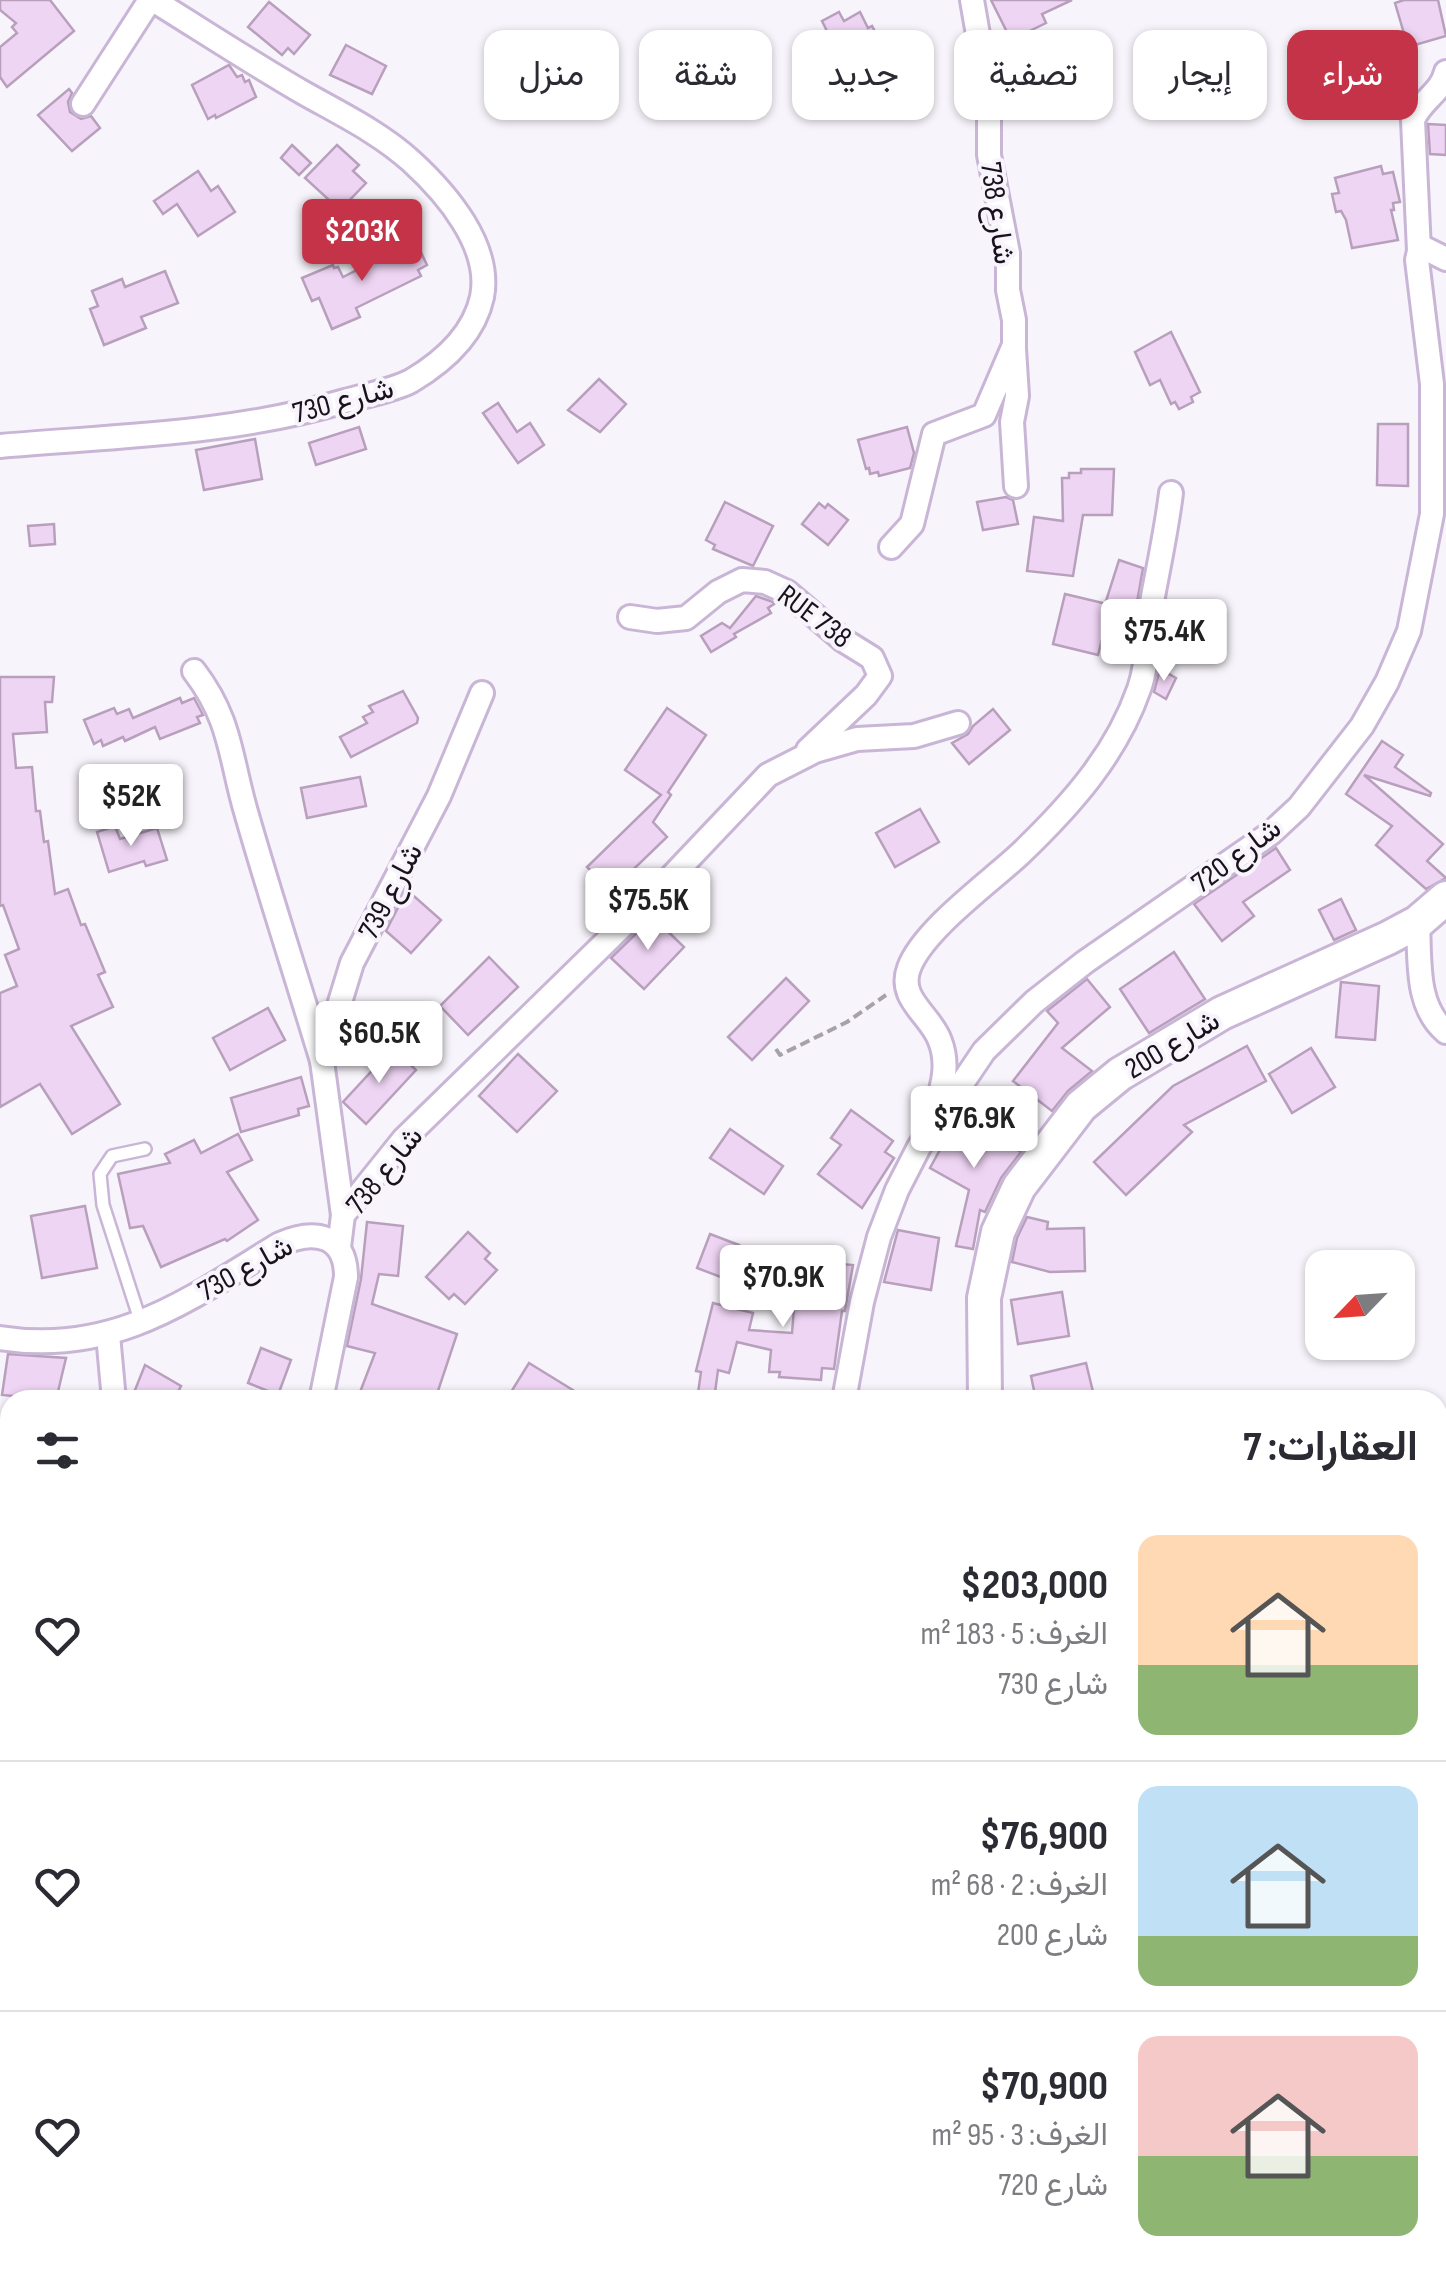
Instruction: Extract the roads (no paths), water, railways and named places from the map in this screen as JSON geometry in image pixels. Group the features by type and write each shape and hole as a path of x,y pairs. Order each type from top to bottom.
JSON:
{"main road":[{"name":"شارع 200","path":"985,1390 984,1298 998,1232 1019,1187 1081,1106 1120,1074 1222,1013 1344,960 1418,922 1446,898"}],"street":[{"path":"83,104 152,0"},
{"name":"شارع 730","path":"0,446 204,431 328,406 408,382 448,352 476,321 483,269 468,230 410,160 368,129 152,0"},
{"name":"شارع 738","path":"972,0 988,98 989,155 1008,253 1009,356 1017,396 1012,422 1016,486"},
{"name":"شارع 720","path":"846,1390 879,1237 918,1148 984,1051 1086,962 1270,833 1299,806 1362,726 1378,698 1408,631 1432,514 1432,384 1418,268 1413,120 1423,101 1444,84 1446,72"},
{"path":"1419,251 1435,250 1446,258"},
{"path":"891,546 912,524 934,434 984,415 1009,356"},
{"path":"918,1148 943,1086 945,1060 934,1028 912,1002 906,980 916,953 1080,793 1099,767 1132,707 1144,675 1148,622 1171,494"},
{"name":"RUE 738","path":"630,617 657,621 686,618 718,592 742,580 765,582 787,592 843,640 872,658 880,676 875,684 842,721 798,758"},
{"path":"194,671 215,698 322,1061"},
{"name":"شارع 739","path":"344,1215 322,1061 352,963 439,796 482,693"},
{"name":"شارع 738","path":"339,1248 344,1215 404,1139 657,892 759,783 798,758 866,736 883,740 914,736 958,723"},
{"path":"1418,922 1424,998 1434,1020 1446,1032"},
{"name":"شارع 730","path":"0,1338 70,1340 108,1335 180,1305 297,1237 327,1239 346,1260 346,1277 323,1390"},
{"path":"108,1335 113,1390"}],"lane":[{"path":"140,1323 103,1205 100,1174 112,1156 145,1149"}]}
